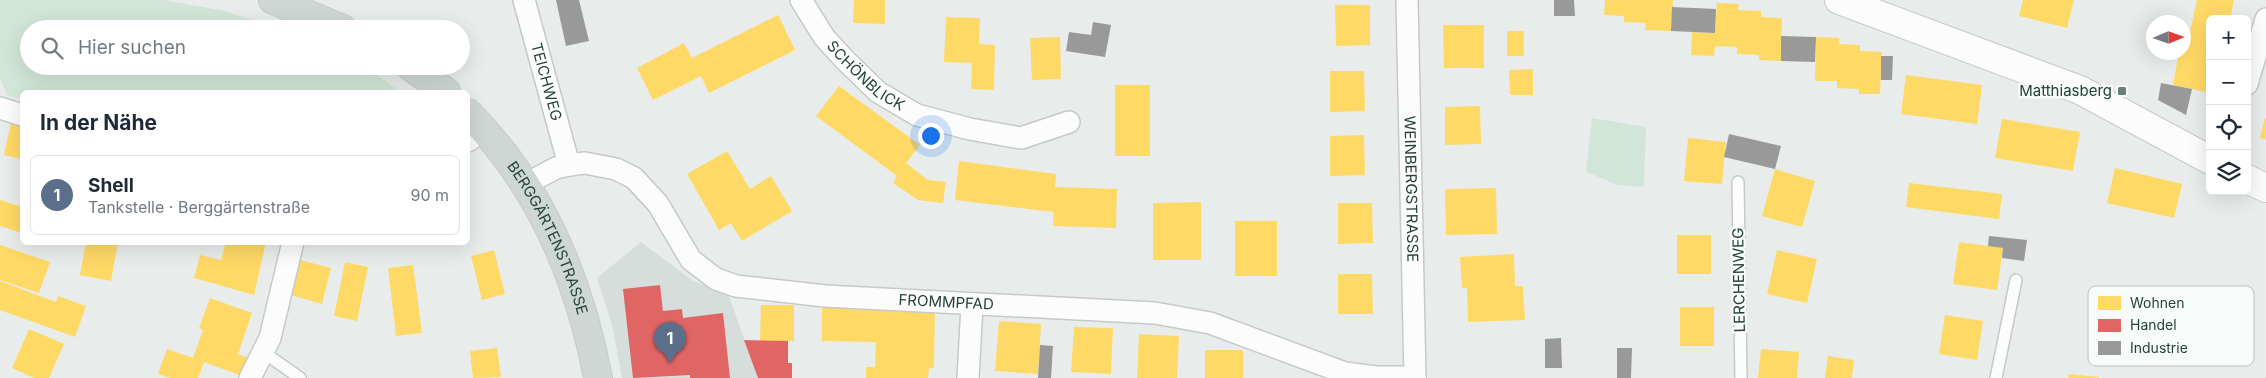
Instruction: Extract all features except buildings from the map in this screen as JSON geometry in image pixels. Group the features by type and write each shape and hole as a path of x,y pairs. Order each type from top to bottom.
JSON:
{"main road":[{"path":"273,0 321,20"},
{"path":"422,75 443,90"},
{"name":"BERGGÄRTENSTRASSE","path":"473,128 526,184 551,228 578,295 598,378"}],"street":[{"name":"TEICHWEG","path":"524,0 569,165"},
{"name":"SCHÖNBLICK","path":"801,0 824,37 845,60 878,92 917,115 970,129 1021,138 1069,122"},
{"name":"WEINBERGSTRASSE","path":"1407,0 1415,377"},
{"path":"1839,0 2080,90 2206,158"},
{"path":"2251,70 2266,19"},
{"path":"0,108 20,114"},
{"name":"FROMMPFAD","path":"526,184 556,168 569,165 585,163 616,169 634,178 658,204 691,260 716,279 736,286 972,305 1155,313 1181,316 1237,332 1345,373 1376,377 1415,377"},
{"path":"2251,181 2266,188"},
{"path":"250,378 270,338 292,245"},
{"path":"968,378 972,305"}],"lane":[{"name":"LERCHENWEG","path":"1738,182 1741,378"},
{"path":"1996,378 2016,280"},
{"path":"263,352 300,378"}],"shaded area":[{"path":"641,242 692,280 729,296 758,378 622,378 612,325 597,278"}],"green space":[{"path":"0,0 164,0 225,11 252,20 20,20 20,75 377,75 397,90 20,90 20,98 8,96 0,79"},
{"path":"1592,118 1646,127 1644,187 1618,185 1586,172"}],"place":[{"name":"Matthiasberg","path":"2122,91"},
{"name":"Shell","path":"670,363"}]}
